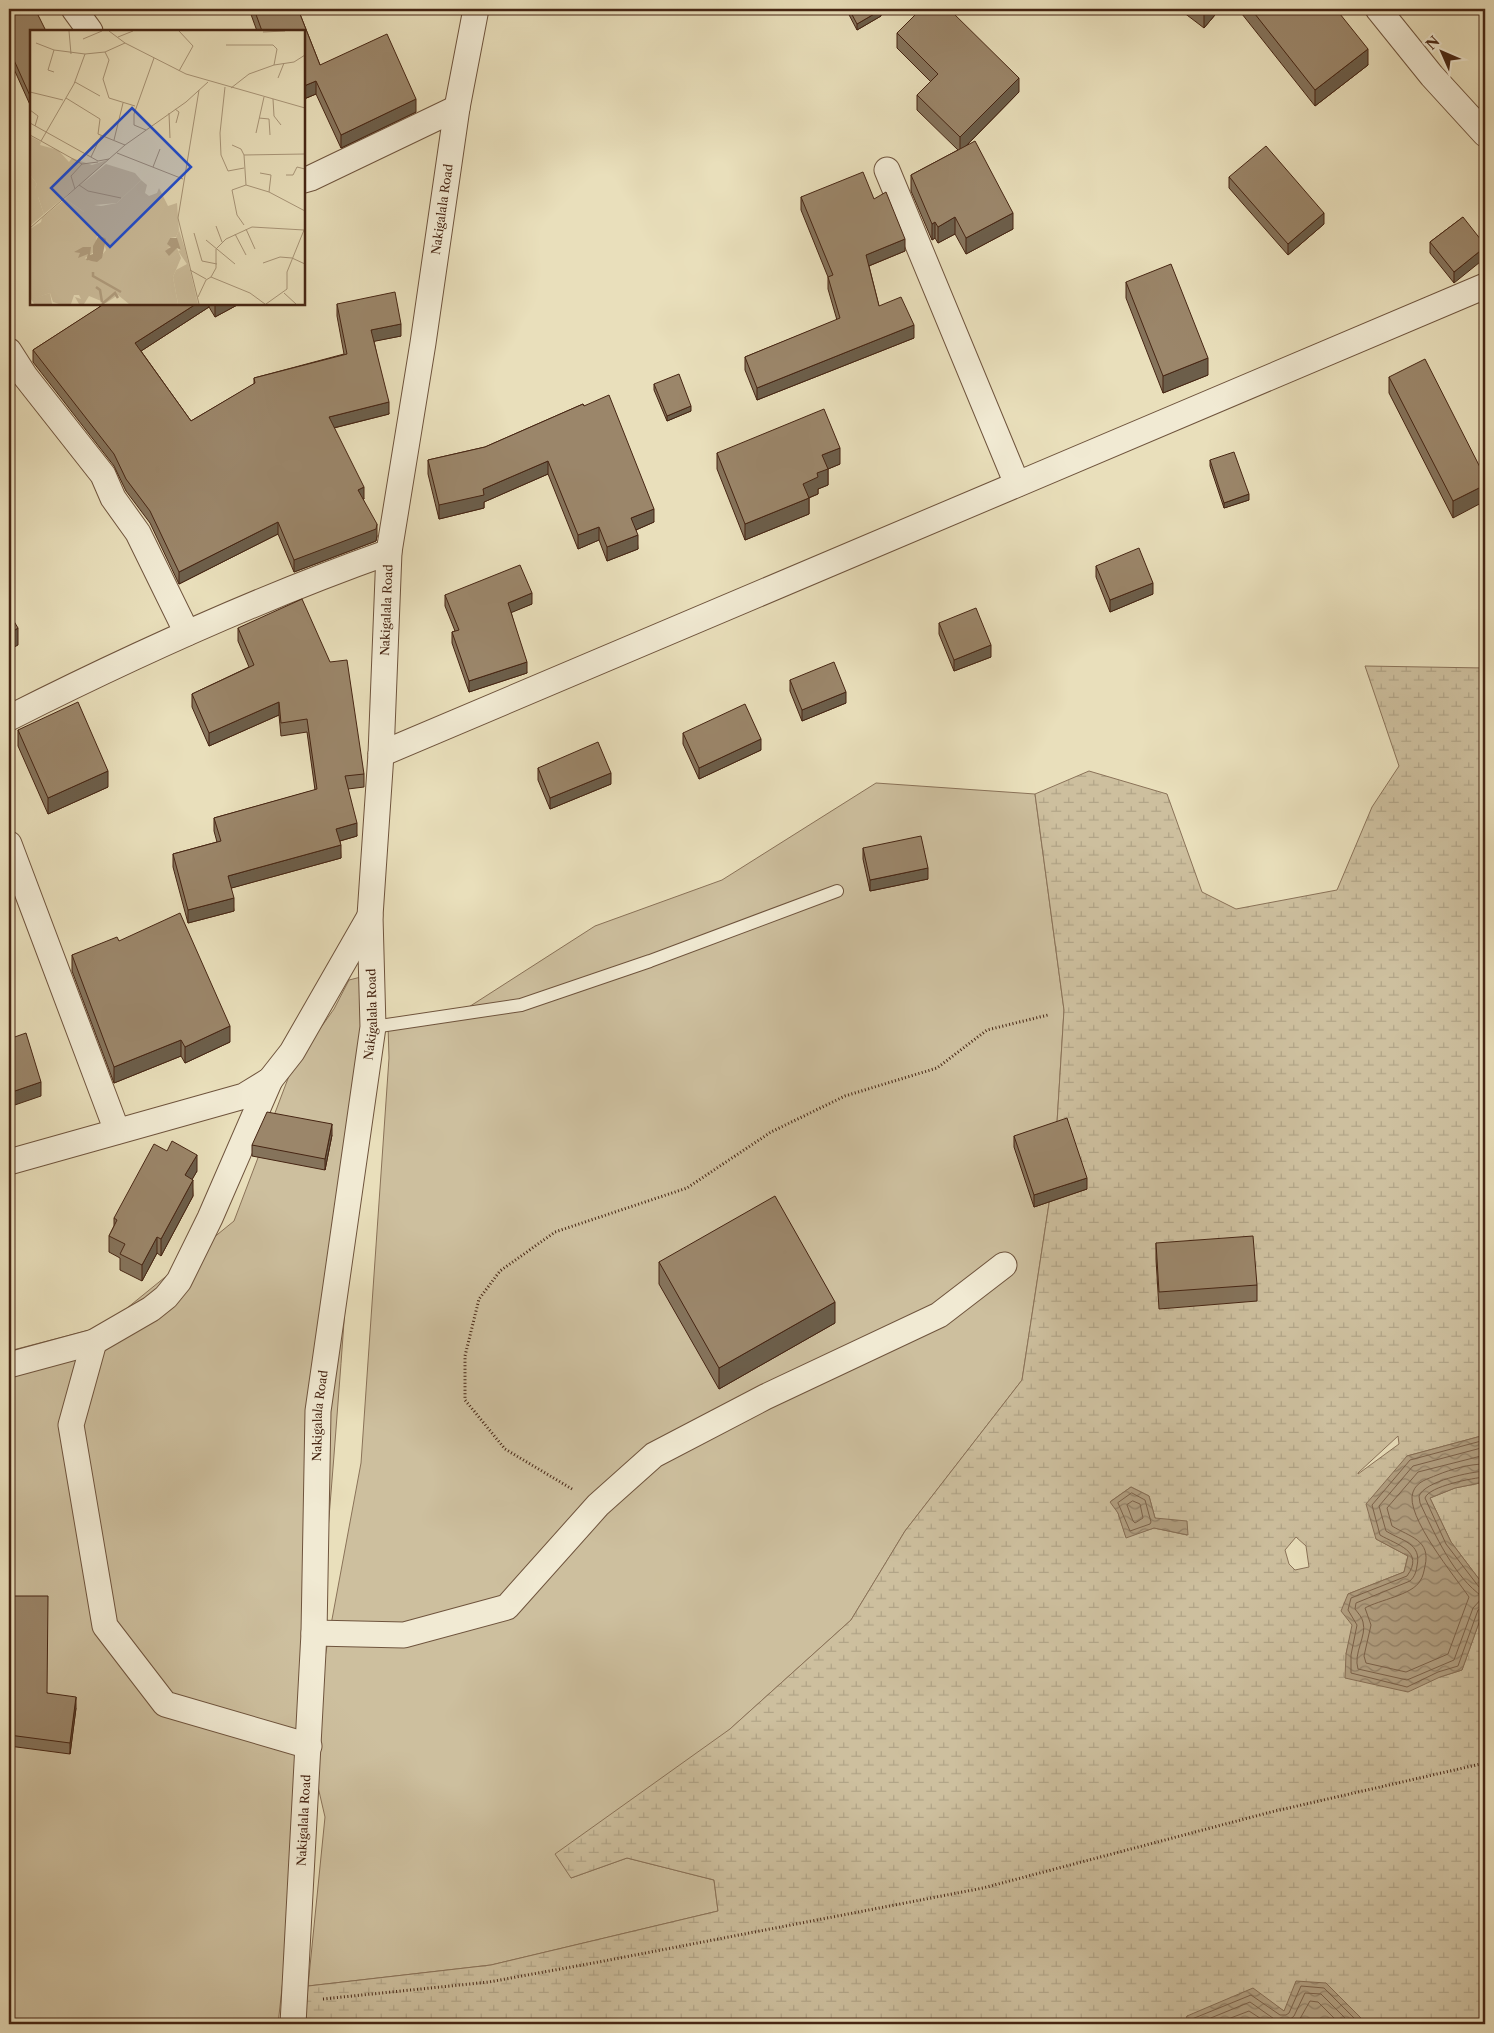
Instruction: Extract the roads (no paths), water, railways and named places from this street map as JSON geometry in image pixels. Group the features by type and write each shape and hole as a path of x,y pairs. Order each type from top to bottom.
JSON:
{"street":[{"path":"74,9 89,30"},
{"name":"Nakigalala Road","path":"294,2013 314,1633 318,1411 373,1027 370,916 381,754 389,552 423,343 457,108 476,9"},
{"path":"1378,9 1432,76 1485,134"},
{"path":"305,180 457,108"},
{"path":"887,170 1017,484"},
{"path":"381,754 1485,286"},
{"path":"9,351 25,376 103,475 113,498 138,533 187,633"},
{"path":"9,718 63,690 187,633 338,570 389,552"},
{"path":"9,844 117,1131"},
{"path":"9,1365 94,1342 152,1309 166,1298 179,1281 210,1218 270,1080 292,1052 370,916"},
{"path":"9,1162 244,1096 270,1080"},
{"path":"314,1633 404,1635 507,1607 598,1505 654,1455 773,1393 939,1315 1004,1265"},
{"path":"94,1342 72,1425 105,1626 165,1704 309,1746"}],"lane":[{"path":"373,1027 521,1005 650,961 837,891"}],"water":[{"path":"1485,1435 1485,1482 1455,1488 1430,1498 1451,1542 1485,1587 1485,1606 1462,1670 1440,1677 1408,1692 1345,1678 1346,1654 1352,1625 1341,1611 1348,1594 1404,1572 1408,1556 1376,1539 1366,1504 1407,1456"},
{"path":"1131,1487 1149,1496 1155,1518 1187,1521 1188,1535 1154,1528 1126,1538 1118,1513 1110,1502"},
{"path":"1296,1981 1326,1983 1367,2024 1184,2024 1187,2016 1253,1988 1284,2011"}]}
